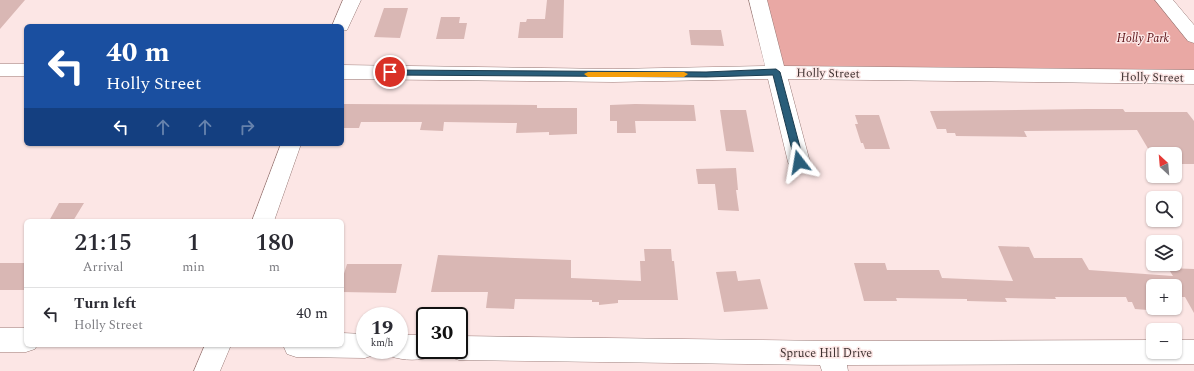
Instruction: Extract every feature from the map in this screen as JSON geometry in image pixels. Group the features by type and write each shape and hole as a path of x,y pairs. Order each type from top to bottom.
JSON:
{"street":[{"path":"342,24 352,0"},
{"path":"758,0 799,162"},
{"path":"1164,0 1194,37"},
{"path":"0,70 24,70"},
{"name":"Holly Street","path":"344,72 713,74 776,72 1194,77"},
{"path":"264,219 290,146"},
{"path":"0,340 24,340"},
{"path":"344,346 356,346"},
{"path":"208,371 217,347"},
{"name":"Spruce Hill Drive","path":"468,348 833,362 1194,352"}],"green space":[{"name":"Holly Park","path":"756,0 1164,0 1194,37 1194,77 776,72"}],"building":[{"path":"0,0 25,0 0,29"},
{"path":"547,0 564,0 563,38 518,38 520,22 526,22 527,19 545,19"},
{"path":"384,8 408,8 400,38 374,37"},
{"path":"441,17 460,17 459,23 467,23 464,39 436,39"},
{"path":"689,30 721,30 724,46 691,45"},
{"path":"344,104 537,105 537,108 577,108 577,134 549,135 549,132 516,133 517,123 444,122 443,131 420,130 422,122 361,122 359,128 344,128"},
{"path":"610,105 694,105 696,121 635,121 636,133 617,133 617,121 610,121"},
{"path":"1123,109 1125,112 1187,112 1194,121 1194,164 1182,164 1182,147 1147,147 1137,130 1024,131 1027,137 956,136 955,133 947,133 946,129 937,129 930,111"},
{"path":"720,110 746,110 754,152 726,151"},
{"path":"855,115 879,115 890,149 865,149 863,143 861,143 855,124 858,124"},
{"path":"736,168 738,190 736,190 739,211 718,210 715,184 698,184 696,169"},
{"path":"59,203 84,203 74,219 50,219"},
{"path":"998,246 1029,247 1034,258 1082,258 1089,270 1173,276 1170,271 1182,271 1182,269 1194,269 1194,313 1185,297 1182,297 1182,279 1146,279 1146,310 1135,309 1132,302 1128,302 1126,297 1055,297 1056,299 1005,298 1007,302 967,301 967,299 896,298 897,301 864,301 854,263 885,263 887,270 939,270 942,278 1013,281"},
{"path":"644,249 671,249 672,261 674,261 678,300 618,300 618,303 599,305 599,302 592,302 592,300 515,299 514,309 486,308 488,292 431,292 438,255 571,260 571,278 641,281 640,261 645,261"},
{"path":"0,263 24,263 24,290 0,290"},
{"path":"347,264 402,264 396,293 344,292 344,274"},
{"path":"736,271 738,281 760,279 768,309 724,312 716,272"}],"slow traffic":[{"path":"588,74 684,74"}],"route":[{"path":"390,72 706,74 776,72 799,162"}]}
